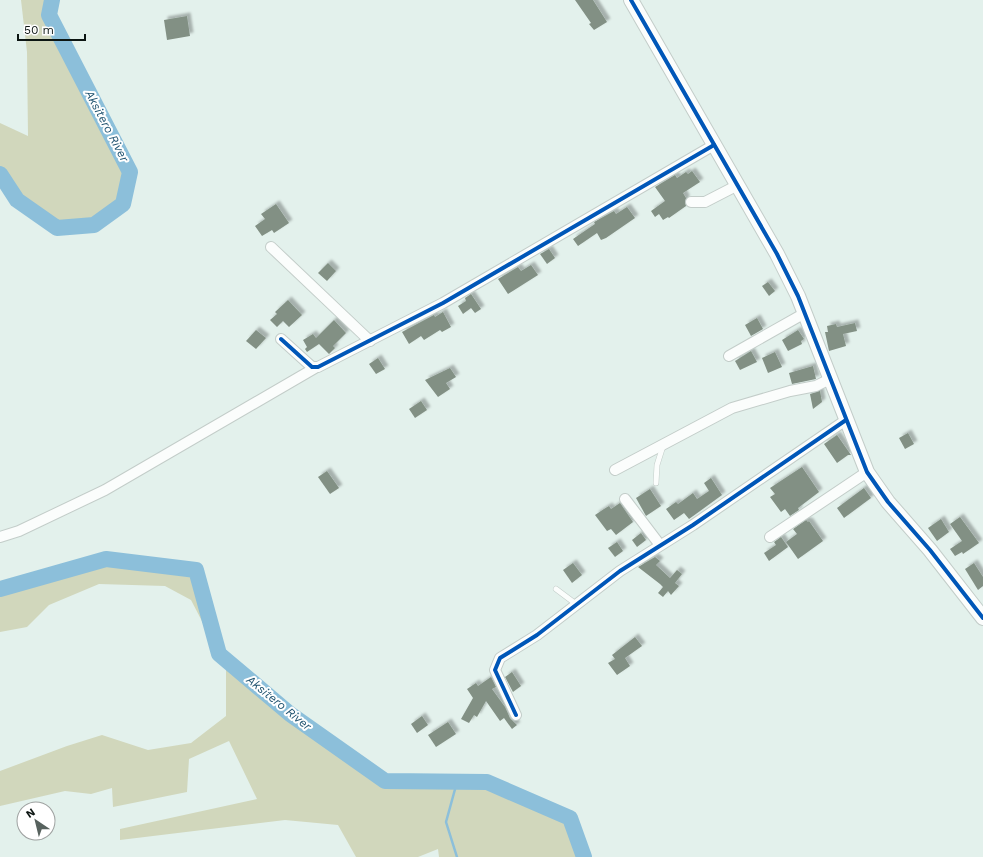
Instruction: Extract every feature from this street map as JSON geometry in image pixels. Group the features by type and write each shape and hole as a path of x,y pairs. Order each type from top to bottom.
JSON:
{"street":[{"path":"631,0 770,239 805,313 867,472 888,502 934,556 983,618"},
{"path":"0,537 19,532 105,490 314,368 332,361 449,300 714,145"},
{"path":"691,202 705,202 738,185"},
{"path":"271,247 370,341"},
{"path":"729,356 805,313"},
{"path":"281,339 314,368"},
{"path":"615,470 663,446 732,408 790,391 816,386 830,379"},
{"path":"516,715 496,676 496,664 500,658 537,635 620,571 693,525 846,420"},
{"path":"770,537 867,472"},
{"path":"625,499 660,545"}],"lane":[{"path":"656,483 657,465 663,446"},
{"path":"556,589 576,604"}],"green space":[{"path":"21,0 52,0 49,15 130,172 123,204 94,225 57,228 17,200 0,174 0,123 28,136 27,52"},
{"path":"106,559 196,570 219,654 191,600 165,586 99,584 49,605 27,627 0,632 0,589"},
{"path":"226,660 385,781 487,782 570,818 584,857 439,857 438,849 418,857 356,857 338,825 285,820 120,840 120,829 257,799 229,741 189,759 187,792 113,807 112,788 91,794 65,791 16,801 16,802 0,806 0,771 67,746 102,735 148,750 191,743 226,716"}],"building":[{"path":"575,0 593,0 607,22 594,30 589,24 591,23"},
{"path":"187,16 190,36 167,40 164,20"},
{"path":"692,171 700,182 683,193 686,198 686,206 669,218 668,217 663,220 659,214 655,217 651,211 665,201 655,187 675,175 677,178 686,172 688,174"},
{"path":"276,204 289,223 274,233 272,230 262,236 255,226 265,219 261,214"},
{"path":"627,207 635,218 606,238 601,240 597,233 578,246 573,239 595,224 594,222 614,211 616,214"},
{"path":"549,249 555,258 547,264 540,254"},
{"path":"328,263 336,271 327,281 318,273"},
{"path":"531,265 538,275 508,294 498,279 518,267 521,271"},
{"path":"768,282 775,291 769,296 762,286"},
{"path":"471,294 481,309 475,313 471,308 463,314 458,306 466,301 465,298"},
{"path":"288,300 302,315 289,327 283,321 277,327 270,320 277,314 275,312"},
{"path":"443,312 451,327 442,332 440,330 424,340 421,336 409,344 402,332 434,315 435,317"},
{"path":"757,318 763,329 751,336 745,325"},
{"path":"334,320 346,333 333,346 335,348 329,354 319,344 307,352 305,349 307,347 303,340 313,334 316,338"},
{"path":"855,323 857,331 843,334 846,346 829,351 825,332 828,332 827,326 836,324 837,327"},
{"path":"256,330 266,338 256,349 246,341"},
{"path":"798,330 804,339 801,341 802,344 788,351 782,340"},
{"path":"751,351 757,362 740,370 735,361"},
{"path":"775,352 782,367 768,373 762,358"},
{"path":"378,358 385,369 376,374 369,364"},
{"path":"813,366 816,379 792,384 789,373"},
{"path":"450,368 456,377 446,383 450,389 438,397 425,380"},
{"path":"820,391 822,402 813,409 810,394"},
{"path":"421,401 427,410 415,418 409,409"},
{"path":"908,433 914,444 905,449 899,438"},
{"path":"837,435 851,455 848,455 837,463 824,444"},
{"path":"802,467 819,492 790,516 785,509 781,512 770,497 775,494 770,488"},
{"path":"327,471 339,488 330,494 318,477"},
{"path":"711,478 722,495 689,519 684,513 674,520 666,509 676,502 678,504 693,493 697,499 709,491 704,483"},
{"path":"864,488 871,498 844,518 837,508"},
{"path":"650,489 661,506 646,516 636,498"},
{"path":"620,503 633,522 616,535 611,529 607,531 595,515 609,506 611,509"},
{"path":"960,517 979,543 963,554 962,552 955,556 950,549 962,541 950,524"},
{"path":"941,519 949,532 937,541 928,528"},
{"path":"806,520 808,522 809,521 823,541 798,559 786,542 797,534 793,529"},
{"path":"641,533 646,540 637,547 632,540"},
{"path":"781,537 788,547 769,561 764,553 776,545 774,542"},
{"path":"617,542 623,551 615,557 608,548"},
{"path":"655,557 660,561 656,565 670,578 677,570 682,574 675,583 679,586 671,595 668,591 663,597 658,593 663,587 638,567"},
{"path":"573,563 582,575 572,583 563,570"},
{"path":"974,563 983,577 983,586 978,590 965,569"},
{"path":"635,637 642,646 625,658 630,666 617,675 608,663 615,659 612,655"},
{"path":"512,672 521,686 513,692 505,677"},
{"path":"491,677 496,687 492,689 505,707 510,718 517,725 512,729 504,718 500,721 486,701 477,717 474,715 469,723 461,719 473,698 467,689 476,683 478,686"},
{"path":"422,716 428,725 417,733 411,724"},
{"path":"448,722 456,734 436,747 428,735"}],"waterway":[{"name":"Aksitero River","path":"0,174 17,200 57,228 94,225 123,204 130,172 49,15 52,0"},
{"name":"Aksitero River","path":"0,589 106,559 196,570 219,654 290,714 385,781 487,782 570,818 584,857"},
{"path":"457,782 446,822 457,857"}],"cycle path":[{"path":"631,0 777,254 798,296 867,472 888,502 930,550 983,618"},
{"path":"281,339 312,367 318,367 443,303 714,145"},
{"path":"516,715 495,670 500,658 537,635 620,571 693,525 846,420"}]}
